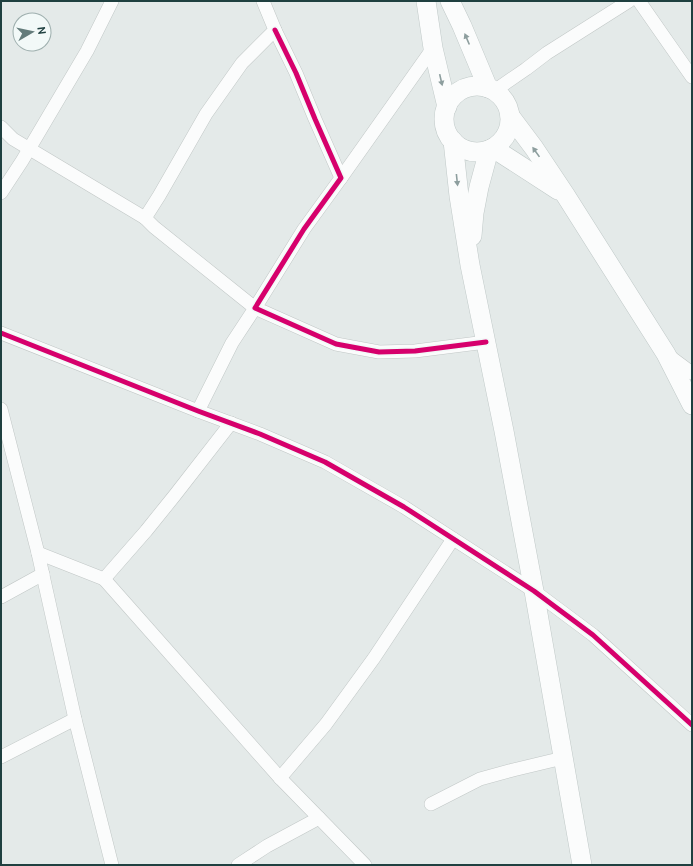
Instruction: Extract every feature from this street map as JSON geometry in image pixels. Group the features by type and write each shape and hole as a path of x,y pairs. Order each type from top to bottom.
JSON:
{"main road":[{"path":"426,1 434,48 447,107"},
{"path":"450,1 491,89"},
{"path":"482,86 491,89 504,100 508,108 510,116 509,126 505,136 498,145 491,149 479,152 461,148 453,141 445,125 447,107 454,96 465,88 482,86"},
{"path":"510,116 566,196 666,354 692,405"},
{"path":"453,141 459,196 470,265 534,591 582,865"},
{"path":"491,149 566,196"},
{"path":"470,265 474,213 479,187 491,149"}],"street":[{"path":"1,193 22,161 87,51 112,1"},
{"path":"263,1 341,178"},
{"path":"491,89 526,69 546,53 629,1"},
{"path":"639,1 692,77"},
{"path":"144,218 159,196 206,114 242,63 275,30"},
{"path":"198,411 232,343 304,229 434,48"},
{"path":"1,127 13,139 28,149 144,218 255,308 336,344 379,352 415,351 486,342"},
{"path":"1,333 260,434 325,462 404,507 534,591 593,635 692,725"},
{"path":"666,354 692,373"},
{"path":"1,410 38,553 75,719 112,865"},
{"path":"104,579 176,495 230,423"},
{"path":"280,778 326,724 374,658 453,539"},
{"path":"38,553 104,579 280,778 365,865"},
{"path":"1,597 43,574"},
{"path":"1,757 75,719"},
{"path":"431,804 480,779 563,758"},
{"path":"238,865 267,846 319,818"}],"cycle path":[{"path":"275,30 296,73 341,178 304,229 255,308 336,344 379,352 415,351 486,342"},
{"path":"1,333 260,434 325,462 404,507 534,591 593,635 692,725"}]}
